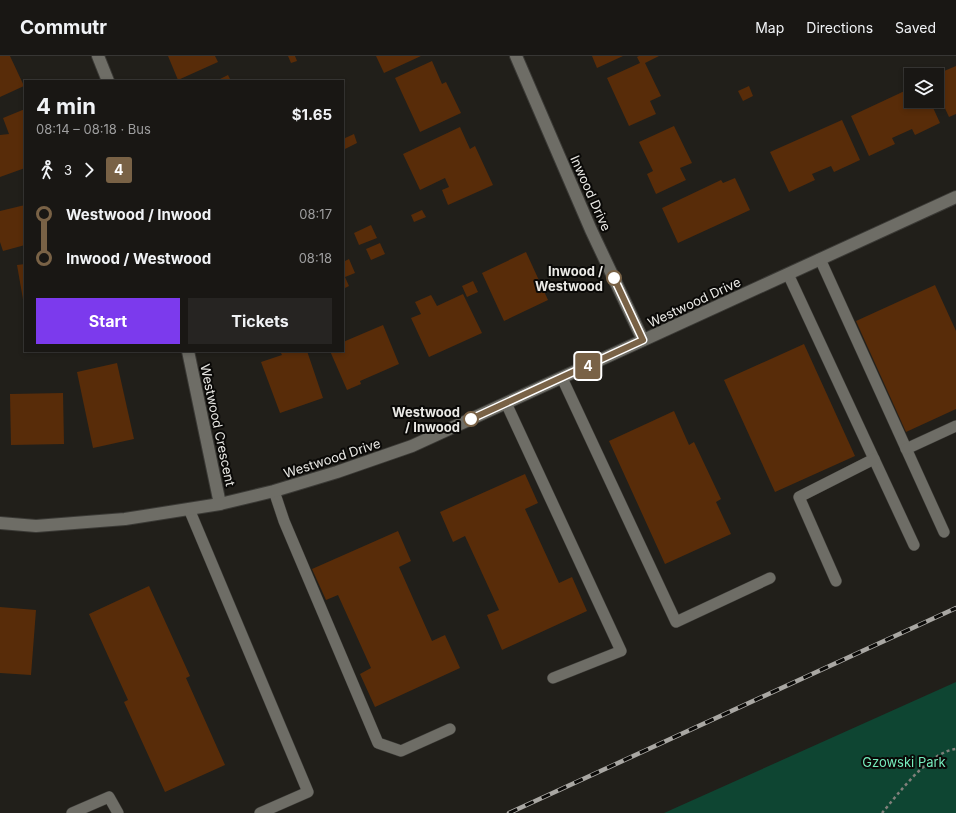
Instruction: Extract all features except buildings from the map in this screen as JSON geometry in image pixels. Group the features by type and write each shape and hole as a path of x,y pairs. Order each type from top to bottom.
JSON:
{"street":[{"path":"98,56 108,80"},
{"name":"Inwood Drive","path":"516,56 591,230 643,340"},
{"name":"Westwood Drive","path":"0,524 36,526 125,519 189,510 274,491 337,472 412,446 956,197"},
{"name":"Westwood Crescent","path":"188,352 220,504"}],"lane":[{"path":"820,259 944,532"},
{"path":"788,274 914,545"},
{"path":"562,378 676,622 770,578"},
{"path":"506,403 621,650 554,678"},
{"path":"906,449 956,426"},
{"path":"836,581 799,497 874,459"},
{"path":"274,491 284,521 378,743 401,751 450,729"},
{"path":"189,510 308,792 260,813"},
{"path":"72,813 109,797 118,813"}],"path":[{"path":"882,813 922,767 948,750 956,749"}],"green space":[{"name":"Gzowski Park","path":"956,682 956,813 664,813"}],"railway":[{"path":"509,813 956,608"}],"bus line":[{"name":"4","path":"471,419 643,340 614,278"}],"place":[{"name":"Inwood / Westwood","path":"614,278"},
{"name":"Westwood / Inwood","path":"471,419"}]}
